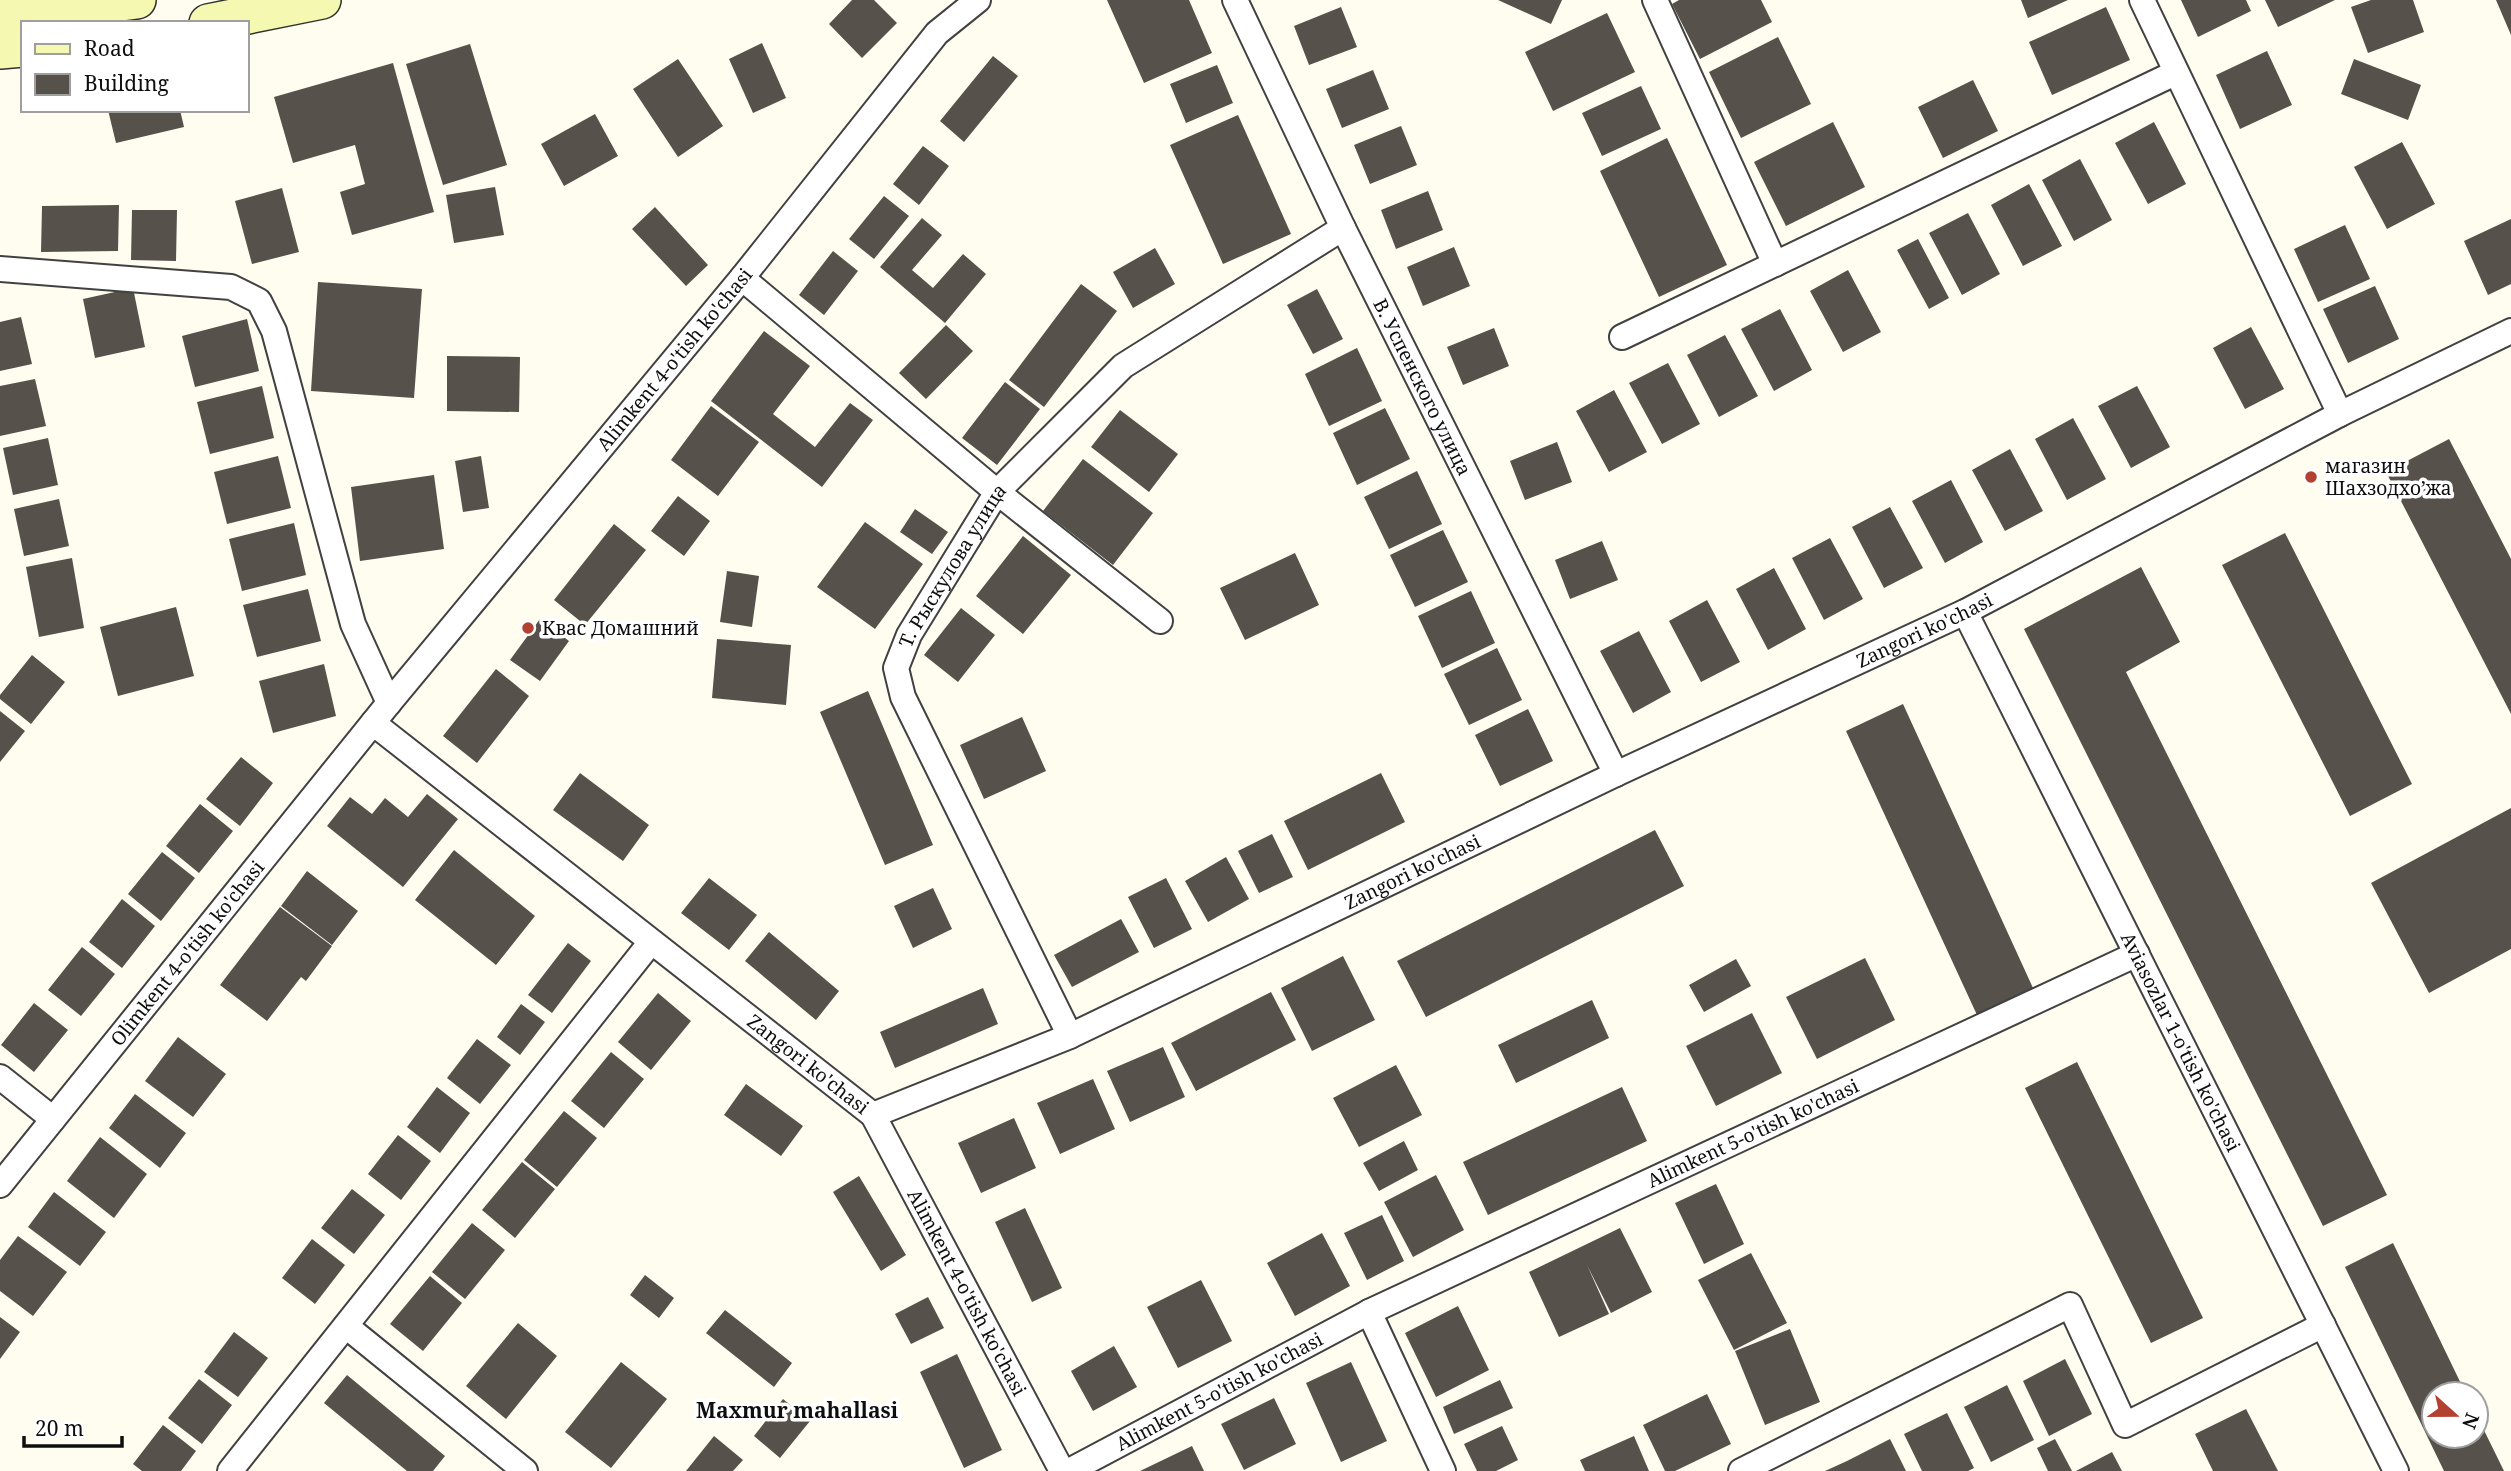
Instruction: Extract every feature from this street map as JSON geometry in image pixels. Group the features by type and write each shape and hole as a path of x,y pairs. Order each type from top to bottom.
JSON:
{"main road":[{"path":"0,18 138,0"},
{"path":"218,21 322,0"},
{"path":"0,50 21,48"}],"street":[{"name":"Alimkent 4-o'tish ko'chasi","path":"373,723 742,278 937,33 978,0"},
{"name":"В. Успенского улица","path":"1235,0 1343,228 1616,774"},
{"path":"1656,0 1775,264"},
{"path":"2142,0 2340,414"},
{"path":"1622,337 2175,73"},
{"name":"Т. Рыскулова улица","path":"1070,1036 903,697 896,668 908,635 997,492 1123,366 1343,228"},
{"path":"0,269 231,287 259,301 274,331 353,624 389,703"},
{"path":"742,278 997,492 1160,621"},
{"name":"Zangori ko'chasi","path":"373,723 873,1115 1070,1036 1616,774 1965,612 2340,414 2511,331"},
{"name":"Aviasozlar 1-o'tish ko'chasi","path":"1965,612 2396,1471"},
{"name":"Olimkent 4-o'tish ko'chasi","path":"0,1185 373,723"},
{"path":"230,1471 651,942"},
{"name":"Alimkent 5-o'tish ko'chasi","path":"1069,1471 1369,1312 2137,954"},
{"path":"0,1077 53,1119"},
{"name":"Alimkent 4-o'tish ko'chasi","path":"873,1115 1062,1471"},
{"path":"1741,1471 2070,1305 2125,1425 2323,1325"},
{"path":"1369,1312 1443,1471"},
{"path":"346,1326 525,1471"}],"building":[{"path":"852,0 874,0 897,23 862,58 829,24"},
{"path":"1107,0 1189,0 1212,53 1144,83"},
{"path":"1498,0 1562,0 1551,24"},
{"path":"1679,0 1761,0 1772,22 1700,59 1672,4"},
{"path":"2021,0 2068,0 2028,18"},
{"path":"2181,0 2246,0 2251,11 2198,37"},
{"path":"2265,0 2335,0 2278,27"},
{"path":"2371,0 2413,0 2424,32 2368,53 2351,7"},
{"path":"2496,0 2511,0 2511,35"},
{"path":"1341,7 1357,47 1309,65 1294,26"},
{"path":"2106,7 2130,60 2052,95 2029,42"},
{"path":"1607,13 1635,72 1553,111 1525,52"},
{"path":"1778,37 1811,104 1741,138 1709,72"},
{"path":"762,43 786,98 753,113 729,59"},
{"path":"470,44 507,165 443,185 406,64"},
{"path":"2267,51 2292,105 2240,129 2216,75"},
{"path":"993,56 1018,76 964,142 940,121"},
{"path":"678,59 723,126 678,157 633,89"},
{"path":"2354,59 2421,85 2408,120 2341,94"},
{"path":"393,63 434,212 352,235 340,192 365,184 355,145 293,163 274,97"},
{"path":"1217,65 1233,103 1186,123 1170,84"},
{"path":"1373,70 1389,109 1342,128 1326,89"},
{"path":"1973,80 1998,131 1943,158 1918,107"},
{"path":"1641,86 1661,129 1602,156 1582,113"},
{"path":"108,112 180,112 184,127 116,143"},
{"path":"595,114 618,156 564,186 541,144"},
{"path":"1238,115 1291,234 1223,264 1170,145"},
{"path":"1833,122 1865,187 1786,226 1754,162"},
{"path":"2154,122 2186,184 2148,204 2115,143"},
{"path":"1401,126 1417,165 1370,184 1354,145"},
{"path":"1667,138 1727,265 1659,297 1600,171"},
{"path":"2402,142 2435,204 2387,229 2354,167"},
{"path":"923,146 949,166 919,205 893,184"},
{"path":"2080,159 2112,220 2074,241 2042,180"},
{"path":"2029,184 2062,246 2023,266 1991,205"},
{"path":"495,187 504,235 454,243 446,195"},
{"path":"282,188 299,252 252,264 235,201"},
{"path":"1428,191 1443,230 1396,249 1381,210"},
{"path":"884,196 909,216 874,259 849,239"},
{"path":"119,205 118,251 41,252 42,206"},
{"path":"655,207 708,265 686,286 632,229"},
{"path":"132,210 177,210 176,261 131,260"},
{"path":"1968,213 2000,274 1962,295 1929,233"},
{"path":"922,218 942,235 912,270 933,288 963,254 986,274 945,323 880,267"},
{"path":"2511,219 2511,284 2488,295 2464,241"},
{"path":"2345,225 2370,279 2318,302 2294,249"},
{"path":"1918,239 1949,298 1929,309 1897,250"},
{"path":"1454,247 1470,286 1423,306 1407,267"},
{"path":"1155,248 1175,284 1133,308 1113,272"},
{"path":"833,251 858,271 824,315 799,295"},
{"path":"1848,270 1881,332 1843,352 1810,291"},
{"path":"318,282 422,289 414,398 311,391"},
{"path":"1081,284 1117,311 1044,407 1009,380"},
{"path":"2375,286 2399,339 2348,363 2323,309"},
{"path":"133,288 145,347 95,358 83,299"},
{"path":"1317,289 1343,339 1313,354 1287,305"},
{"path":"1780,309 1812,370 1774,391 1741,329"},
{"path":"21,317 32,364 0,371 0,322"},
{"path":"247,319 259,371 195,387 182,336"},
{"path":"946,325 973,351 926,399 899,373"},
{"path":"2251,327 2284,389 2245,409 2213,348"},
{"path":"1494,328 1509,366 1463,385 1447,347"},
{"path":"764,331 810,366 773,414 815,447 850,403 873,420 822,487 711,401"},
{"path":"1725,335 1758,396 1719,417 1687,355"},
{"path":"1357,348 1382,401 1329,426 1305,374"},
{"path":"447,356 520,357 519,412 447,411"},
{"path":"1668,363 1700,424 1662,444 1629,383"},
{"path":"35,379 46,426 0,436 0,386"},
{"path":"1005,382 1040,409 997,465 962,438"},
{"path":"262,386 274,438 210,454 197,402"},
{"path":"2137,386 2170,447 2131,468 2098,406"},
{"path":"1614,390 1647,452 1609,472 1576,411"},
{"path":"711,406 759,442 718,496 671,460"},
{"path":"1385,408 1410,459 1357,485 1333,433"},
{"path":"1120,410 1178,454 1149,492 1091,447"},
{"path":"2073,418 2106,479 2067,500 2035,439"},
{"path":"48,438 58,485 13,495 3,448"},
{"path":"2449,439 2511,559 2511,714 2386,472"},
{"path":"1557,442 1572,482 1525,500 1510,461"},
{"path":"2010,449 2043,511 2005,531 1972,470"},
{"path":"278,456 291,508 227,524 214,472"},
{"path":"481,456 489,508 463,512 455,461"},
{"path":"1083,459 1153,513 1113,565 1043,511"},
{"path":"1417,471 1442,524 1389,549 1364,497"},
{"path":"434,475 444,549 360,561 351,487"},
{"path":"1951,480 1983,542 1945,563 1912,501"},
{"path":"678,496 710,521 684,556 651,531"},
{"path":"59,499 69,546 24,556 14,509"},
{"path":"1890,507 1923,568 1884,588 1852,527"},
{"path":"915,509 948,532 932,554 900,532"},
{"path":"865,522 923,564 875,629 817,587"},
{"path":"294,523 306,575 242,591 229,539"},
{"path":"614,524 646,550 585,625 554,600"},
{"path":"1443,530 1468,582 1415,607 1390,555"},
{"path":"2285,533 2412,784 2350,816 2222,565"},
{"path":"1023,536 1071,575 1023,634 976,596"},
{"path":"1830,538 1863,599 1824,620 1792,558"},
{"path":"1602,541 1618,580 1570,599 1555,560"},
{"path":"1295,553 1319,605 1245,640 1220,588"},
{"path":"72,558 84,628 39,637 26,567"},
{"path":"2141,567 2180,642 2126,672 2387,1195 2323,1226 2024,629"},
{"path":"1774,568 1806,629 1768,650 1736,589"},
{"path":"727,571 759,576 752,627 720,622"},
{"path":"308,589 321,641 257,657 243,605"},
{"path":"1471,591 1495,643 1442,668 1418,616"},
{"path":"1707,600 1740,662 1701,682 1669,621"},
{"path":"176,607 194,676 118,696 100,627"},
{"path":"961,608 995,635 958,682 924,655"},
{"path":"540,619 569,641 540,681 510,660"},
{"path":"1639,631 1671,692 1633,713 1600,651"},
{"path":"717,639 791,645 786,705 712,698"},
{"path":"1497,648 1522,700 1469,725 1444,674"},
{"path":"32,655 65,682 31,724 0,699 0,695"},
{"path":"324,664 336,716 273,733 259,681"},
{"path":"496,669 529,696 477,763 443,736"},
{"path":"868,691 933,845 885,865 820,712"},
{"path":"1903,704 2033,988 1977,1015 1846,731"},
{"path":"1528,709 1553,761 1500,786 1475,735"},
{"path":"0,711 25,731 0,762"},
{"path":"1022,717 1046,771 984,799 960,745"},
{"path":"241,757 273,783 240,826 206,799"},
{"path":"580,773 649,825 623,861 553,810"},
{"path":"1381,773 1405,822 1308,870 1284,821"},
{"path":"427,794 458,819 403,887 327,826 350,797 372,814 385,798 408,817"},
{"path":"200,804 233,831 199,873 166,846"},
{"path":"2511,808 2511,949 2429,993 2371,883"},
{"path":"1655,830 1684,886 1426,1017 1397,961"},
{"path":"1272,834 1293,877 1259,893 1238,851"},
{"path":"454,850 535,916 496,965 415,900"},
{"path":"162,852 195,878 161,921 128,894"},
{"path":"1226,857 1249,899 1208,922 1185,881"},
{"path":"307,871 358,911 332,945 281,906"},
{"path":"709,878 757,915 729,950 681,913"},
{"path":"1166,878 1192,929 1154,948 1128,897"},
{"path":"933,888 952,929 913,948 894,906"},
{"path":"122,899 155,926 122,968 89,942"},
{"path":"280,907 332,946 306,981 301,977 267,1021 220,985"},
{"path":"1121,919 1139,952 1072,987 1054,955"},
{"path":"769,932 839,991 816,1020 745,961"},
{"path":"568,943 591,961 552,1013 528,995"},
{"path":"82,947 115,974 81,1016 48,990"},
{"path":"1343,956 1375,1020 1312,1051 1281,988"},
{"path":"1865,958 1895,1020 1817,1059 1786,997"},
{"path":"1736,959 1751,986 1704,1012 1689,985"},
{"path":"983,988 998,1024 895,1068 880,1032"},
{"path":"1271,992 1296,1040 1196,1091 1171,1043"},
{"path":"658,993 691,1021 651,1070 618,1042"},
{"path":"1592,1000 1609,1038 1516,1083 1498,1045"},
{"path":"34,1003 68,1030 34,1072 1,1045"},
{"path":"521,1004 545,1022 520,1055 497,1037"},
{"path":"1752,1013 1782,1073 1716,1106 1686,1046"},
{"path":"178,1037 226,1074 193,1117 145,1081"},
{"path":"477,1039 511,1065 480,1104 447,1078"},
{"path":"1163,1047 1185,1097 1130,1122 1107,1071"},
{"path":"611,1052 644,1079 604,1128 571,1101"},
{"path":"2077,1062 2203,1318 2151,1343 2025,1088"},
{"path":"1396,1065 1422,1115 1359,1147 1333,1098"},
{"path":"1093,1079 1115,1129 1060,1154 1037,1103"},
{"path":"746,1084 803,1126 781,1156 724,1115"},
{"path":"437,1087 470,1113 440,1153 407,1127"},
{"path":"1622,1087 1647,1141 1488,1215 1463,1162"},
{"path":"135,1094 186,1133 160,1168 109,1128"},
{"path":"564,1111 597,1138 557,1187 524,1160"},
{"path":"1014,1118 1036,1168 981,1193 958,1143"},
{"path":"398,1135 431,1161 401,1200 368,1174"},
{"path":"100,1137 147,1174 114,1218 67,1181"},
{"path":"1404,1141 1418,1170 1379,1191 1363,1163"},
{"path":"522,1162 555,1189 515,1238 482,1210"},
{"path":"1436,1175 1464,1230 1413,1257 1384,1202"},
{"path":"859,1176 906,1255 881,1271 833,1192"},
{"path":"1716,1184 1744,1244 1704,1264 1675,1203"},
{"path":"352,1189 385,1215 354,1254 321,1228"},
{"path":"54,1192 106,1232 80,1266 28,1227"},
{"path":"1025,1208 1062,1288 1032,1302 995,1222"},
{"path":"1382,1215 1404,1261 1367,1280 1344,1233"},
{"path":"472,1223 505,1250 465,1299 432,1272"},
{"path":"1620,1228 1652,1292 1611,1313 1587,1265 1609,1314 1559,1337 1529,1272"},
{"path":"1322,1233 1350,1286 1295,1316 1267,1263"},
{"path":"18,1236 67,1272 33,1316 0,1291 0,1260"},
{"path":"312,1239 345,1265 315,1304 282,1278"},
{"path":"2393,1243 2459,1380 2420,1380 2420,1422 2345,1267"},
{"path":"1751,1253 1787,1323 1734,1350 1698,1280"},
{"path":"645,1275 674,1298 659,1318 630,1295"},
{"path":"430,1276 462,1303 423,1351 390,1324"},
{"path":"1201,1280 1232,1341 1178,1368 1147,1307"},
{"path":"928,1297 944,1328 911,1344 895,1314"},
{"path":"1458,1306 1489,1370 1436,1397 1405,1333"},
{"path":"725,1310 792,1363 774,1387 706,1333"},
{"path":"0,1317 20,1332 0,1359"},
{"path":"518,1323 557,1356 506,1419 466,1386"},
{"path":"1790,1329 1820,1402 1765,1425 1735,1351"},
{"path":"234,1332 268,1358 238,1397 204,1372"},
{"path":"1114,1346 1137,1387 1093,1411 1071,1371"},
{"path":"957,1354 1002,1450 964,1468 920,1372"},
{"path":"2065,1359 2092,1414 2049,1436 2023,1381"},
{"path":"621,1362 667,1399 611,1468 565,1432"},
{"path":"1351,1362 1387,1441 1341,1462 1306,1383"},
{"path":"347,1375 445,1456 433,1471 407,1471 324,1403"},
{"path":"199,1379 232,1405 202,1444 168,1418"},
{"path":"1500,1380 1513,1408 1454,1434 1443,1407"},
{"path":"2007,1385 2034,1440 1991,1462 1964,1407"},
{"path":"1707,1394 1731,1444 1675,1471 1665,1471 1643,1425"},
{"path":"1274,1398 1296,1444 1244,1470 1221,1424"},
{"path":"783,1399 810,1421 780,1458 754,1436"},
{"path":"2246,1409 2278,1471 2213,1471 2195,1434"},
{"path":"1947,1413 1974,1468 1968,1471 1922,1471 1904,1434"},
{"path":"163,1425 196,1451 181,1471 142,1471 133,1464"},
{"path":"1502,1426 1518,1460 1496,1471 1477,1471 1464,1444"},
{"path":"714,1436 743,1460 733,1471 686,1471"},
{"path":"1634,1436 1649,1471 1585,1471 1580,1460"},
{"path":"1890,1439 1906,1471 1825,1471 1847,1461"},
{"path":"2055,1439 2072,1471 2048,1471 2037,1448"},
{"path":"2490,1442 2504,1471 2444,1471 2434,1450 2490,1450"},
{"path":"1192,1446 1204,1471 1140,1471"},
{"path":"2112,1452 2122,1471 2076,1471"}],"place":[{"name":"магазин Шахзодхо’жа","path":"2311,477"},
{"name":"Квас Домашний","path":"528,628"}],"district":[{"name":"Maxmur mahallasi","path":"797,1410"}]}
